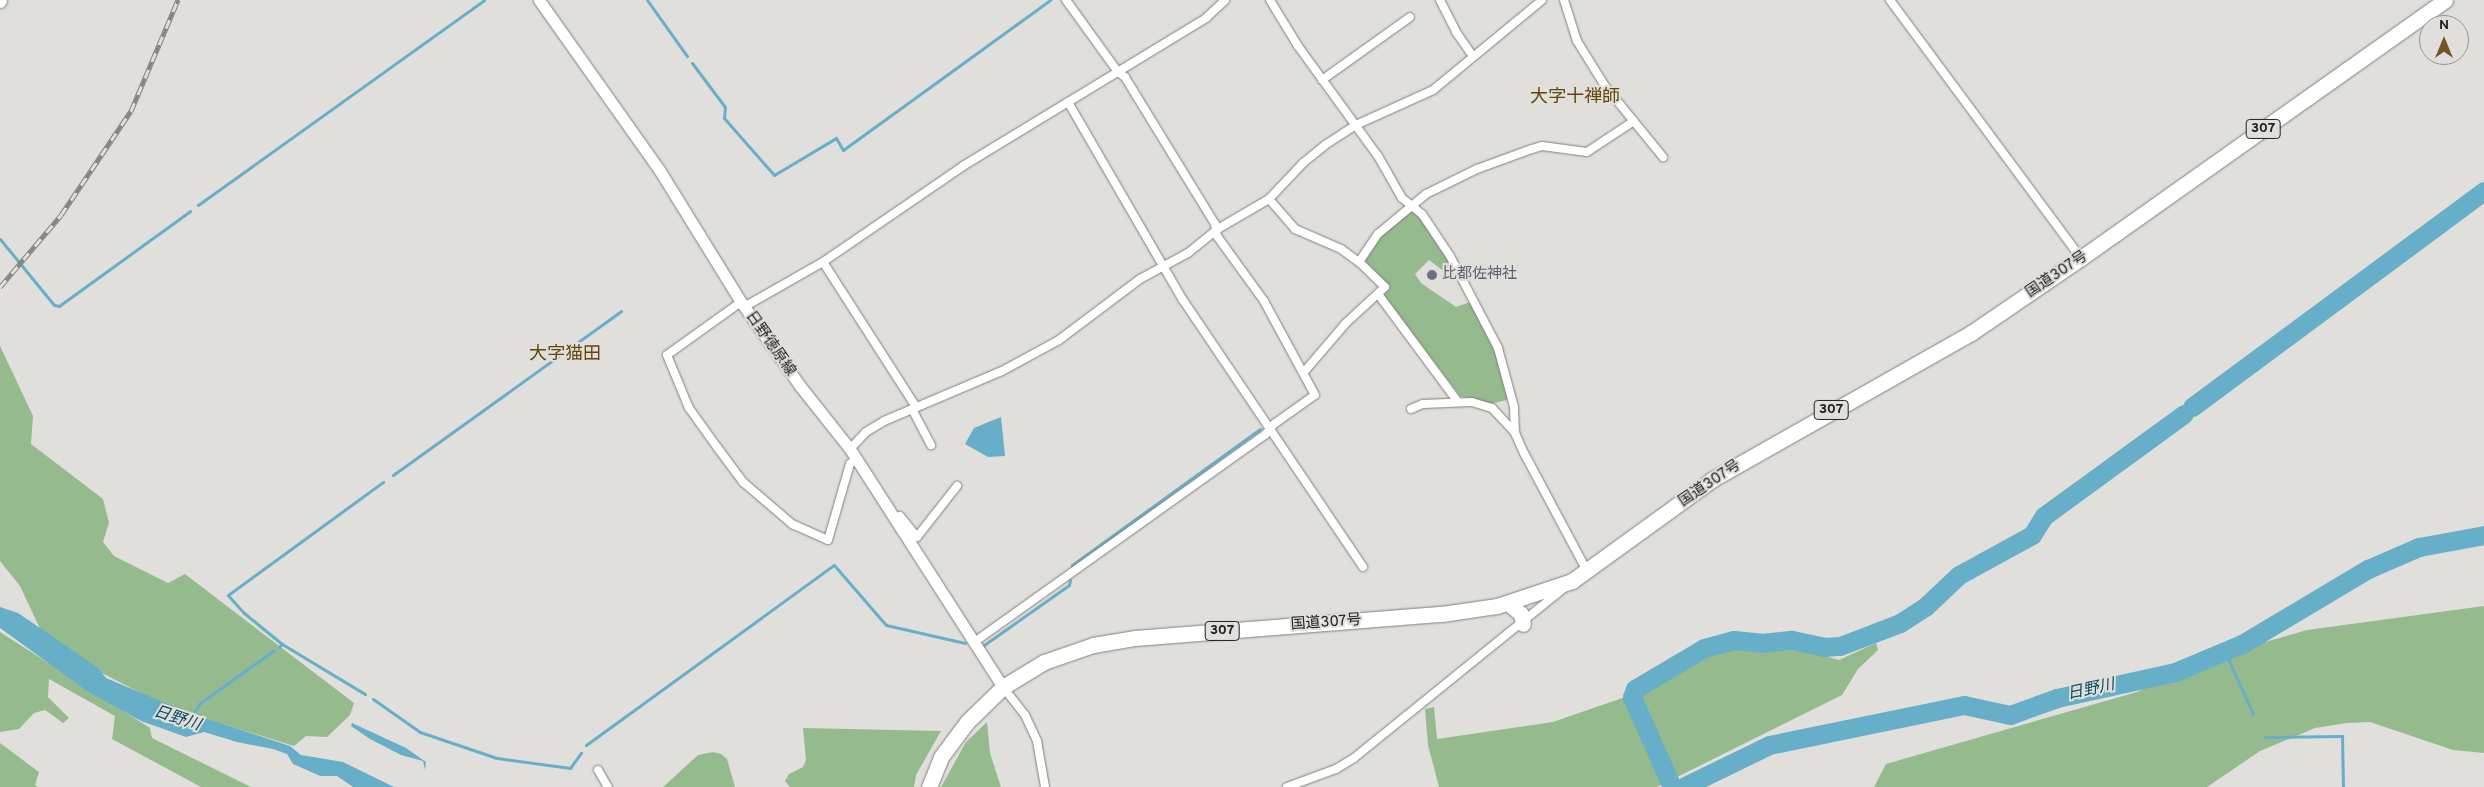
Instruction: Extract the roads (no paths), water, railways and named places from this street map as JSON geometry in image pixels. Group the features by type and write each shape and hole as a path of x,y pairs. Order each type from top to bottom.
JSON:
{"highway":[{"name":"国道307号","path":"929,787 941,757 967,722 1003,687 1044,662 1093,645 1135,638 1442,614 1508,603 1572,581 1713,480 1971,332 2081,258 2445,0"},
{"path":"1508,603 1521,614 1522,624"}],"main road":[{"name":"日野徳原線","path":"539,0 660,172 742,305 800,386 853,454 1003,687"}],"street":[{"path":"973,643 1270,430 1315,395 1264,301 1217,236 1216,230 1125,77 1118,72 1066,0"},
{"path":"1225,0 1206,18 963,166 823,262 742,305 667,355 689,408 743,482 792,524 828,540 853,454 866,432 914,408 1002,371 1059,340 1140,279 1164,266 1216,230 1269,199 1303,163 1356,125 1433,90 1472,55 1542,0"},
{"path":"1270,0 1322,80 1356,125 1402,198 1422,214 1450,256 1498,348 1514,407 1515,433"},
{"path":"1440,0 1456,32 1472,55"},
{"path":"1564,0 1577,41 1605,86 1664,157"},
{"path":"1890,0 2081,258"},
{"path":"1322,80 1410,16"},
{"path":"1068,102 1188,308 1363,567"},
{"path":"1359,262 1378,234 1411,206 1448,182 1542,146 1587,152 1634,121"},
{"path":"1269,199 1295,228 1341,248 1385,287 1346,323 1304,372"},
{"path":"823,262 914,408 931,445"},
{"path":"1378,294 1458,402"},
{"path":"1411,409 1423,404 1458,402 1492,408 1515,433 1587,571"},
{"path":"894,518 900,516 917,537 957,486"},
{"path":"1287,787 1336,769 1354,758 1522,624 1572,581"},
{"path":"1003,687 1025,715 1037,741 1045,787"},
{"path":"598,770 608,787"}],"water":[{"path":"1001,417 1005,456 988,457 965,444 974,428"},
{"path":"0,607 18,613 98,668 106,678 184,711 290,746 301,755 343,762 394,787 353,787 337,776 320,776 293,764 287,754 273,749 237,742 204,732 186,737 141,721 87,691 0,628"},
{"path":"352,723 406,748 426,762 425,770 423,761 401,755 370,739 351,726"}],"waterway":[{"path":"198,205 484,0"},
{"path":"647,0 687,56"},
{"path":"692,63 725,107 724,118 774,175 836,138 843,150 1050,0"},
{"path":"2192,407 2484,191"},
{"path":"0,239 54,305 59,306 190,211"},
{"path":"393,475 621,311"},
{"path":"1672,787 1632,697 1635,689 1704,648 1734,640 1761,643 1792,640 1824,647 1840,646 1900,623 1925,607 1959,575 2032,535 2044,516 2184,414"},
{"path":"1072,570 1072,565 1260,429"},
{"path":"282,644 244,613 228,595 383,482"},
{"name":"日野川","path":"1683,787 1769,745 1964,705 2010,715 2057,698 2175,672 2242,644 2368,569 2419,547 2484,535"},
{"path":"586,745 834,565 886,625 965,643"},
{"path":"984,645 1069,585 1070,580"},
{"path":"279,647 282,644 365,694"},
{"path":"196,719 195,711 200,703 273,651"},
{"path":"2225,652 2253,714"},
{"path":"373,699 420,732 497,758 570,768 581,753"},
{"path":"2264,737 2342,736 2343,787"}],"railway":[{"path":"0,287 61,215 131,111 178,0"}],"place":[{"name":"比都佐神社","path":"1432,275"}],"district":[{"name":"大字十禅師","path":"1575,98"},
{"name":"大字猫田","path":"565,355"}]}
